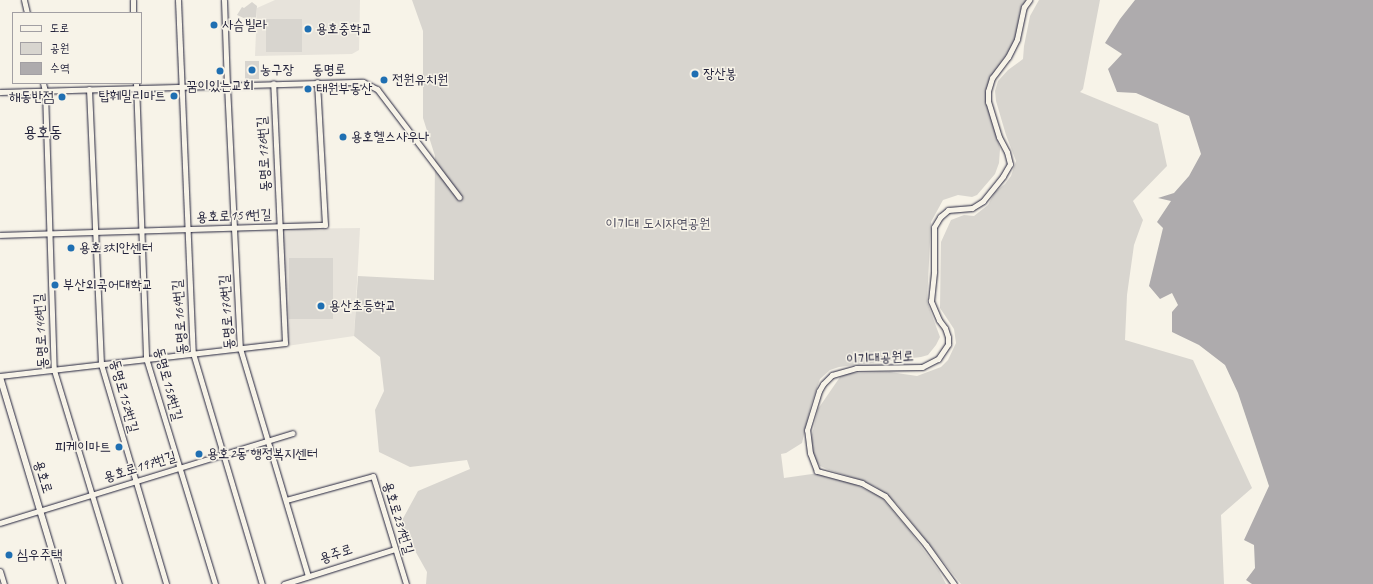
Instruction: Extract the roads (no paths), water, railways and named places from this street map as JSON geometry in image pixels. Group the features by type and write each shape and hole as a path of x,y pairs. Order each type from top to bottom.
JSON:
{"main road":[{"name":"용호로","path":"0,376 62,584"}],"street":[{"path":"24,0 27,12"},
{"path":"133,0 133,12"},
{"name":"동명로164번길","path":"178,0 193,353 262,584"},
{"name":"동명로170번길","path":"224,0 240,348 308,576"},
{"name":"이기대공원로","path":"954,584 926,545 885,496 862,483 817,471 810,452 807,430 819,391 823,384 832,375 856,368 922,367 938,359 948,344 948,337 945,328 939,320 931,301 934,260 934,227 940,217 948,210 972,208 983,201 1003,176 1010,164 1007,152 999,137 990,109 988,91 992,78 1008,57 1017,39 1024,7 1029,0"},
{"name":"용호로159번길","path":"0,235 325,225 317,82"},
{"name":"동명로","path":"0,92 89,89 136,85 182,86 363,82 377,88 459,198"},
{"name":"동명로176번길","path":"240,348 285,343 272,83"},
{"name":"동명로146번길","path":"43,84 45,91 54,370 119,584"},
{"name":"동명로158번길","path":"136,85 140,231 146,358 215,584"},
{"name":"동명로152번길","path":"89,89 101,364 166,584"},
{"path":"0,376 240,348"},
{"name":"용호로197번길","path":"0,522 292,433"},
{"name":"용호로231번길","path":"286,500 373,476 406,584"},
{"name":"용주로","path":"284,584 395,549"},
{"path":"0,572 4,584"}],"water":[{"path":"1135,0 1373,0 1373,584 1252,584 1246,580 1255,568 1254,545 1244,540 1269,486 1238,393 1225,365 1199,345 1172,332 1172,312 1178,305 1172,293 1160,299 1149,286 1163,228 1157,222 1171,201 1158,198 1174,193 1189,176 1201,154 1189,116 1136,93 1117,92 1108,69 1122,54 1105,43 1120,19"}],"place":[{"name":"사슴빌라","path":"214,25"},
{"name":"용호중학교","path":"308,29"},
{"name":"농구장","path":"252,70"},
{"name":"꿈이있는교회","path":"220,71"},
{"name":"장산봉","path":"695,74"},
{"name":"전원유치원","path":"384,80"},
{"name":"태원부동산","path":"308,89"},
{"name":"탑훼밀리마트","path":"174,96"},
{"name":"해동반점","path":"62,97"},
{"name":"용호헬스사우나","path":"343,137"},
{"name":"용호3치안센터","path":"71,248"},
{"name":"부산외국어대학교","path":"55,285"},
{"name":"용산초등학교","path":"321,306"},
{"name":"피케이마트","path":"119,447"},
{"name":"용호2동 행정복지센터","path":"199,454"},
{"name":"심우주택","path":"9,555"}],"district":[{"name":"용호동","path":"43,132"}],"park label":[{"name":"이기대 도시자연공원","path":"658,224"}]}
